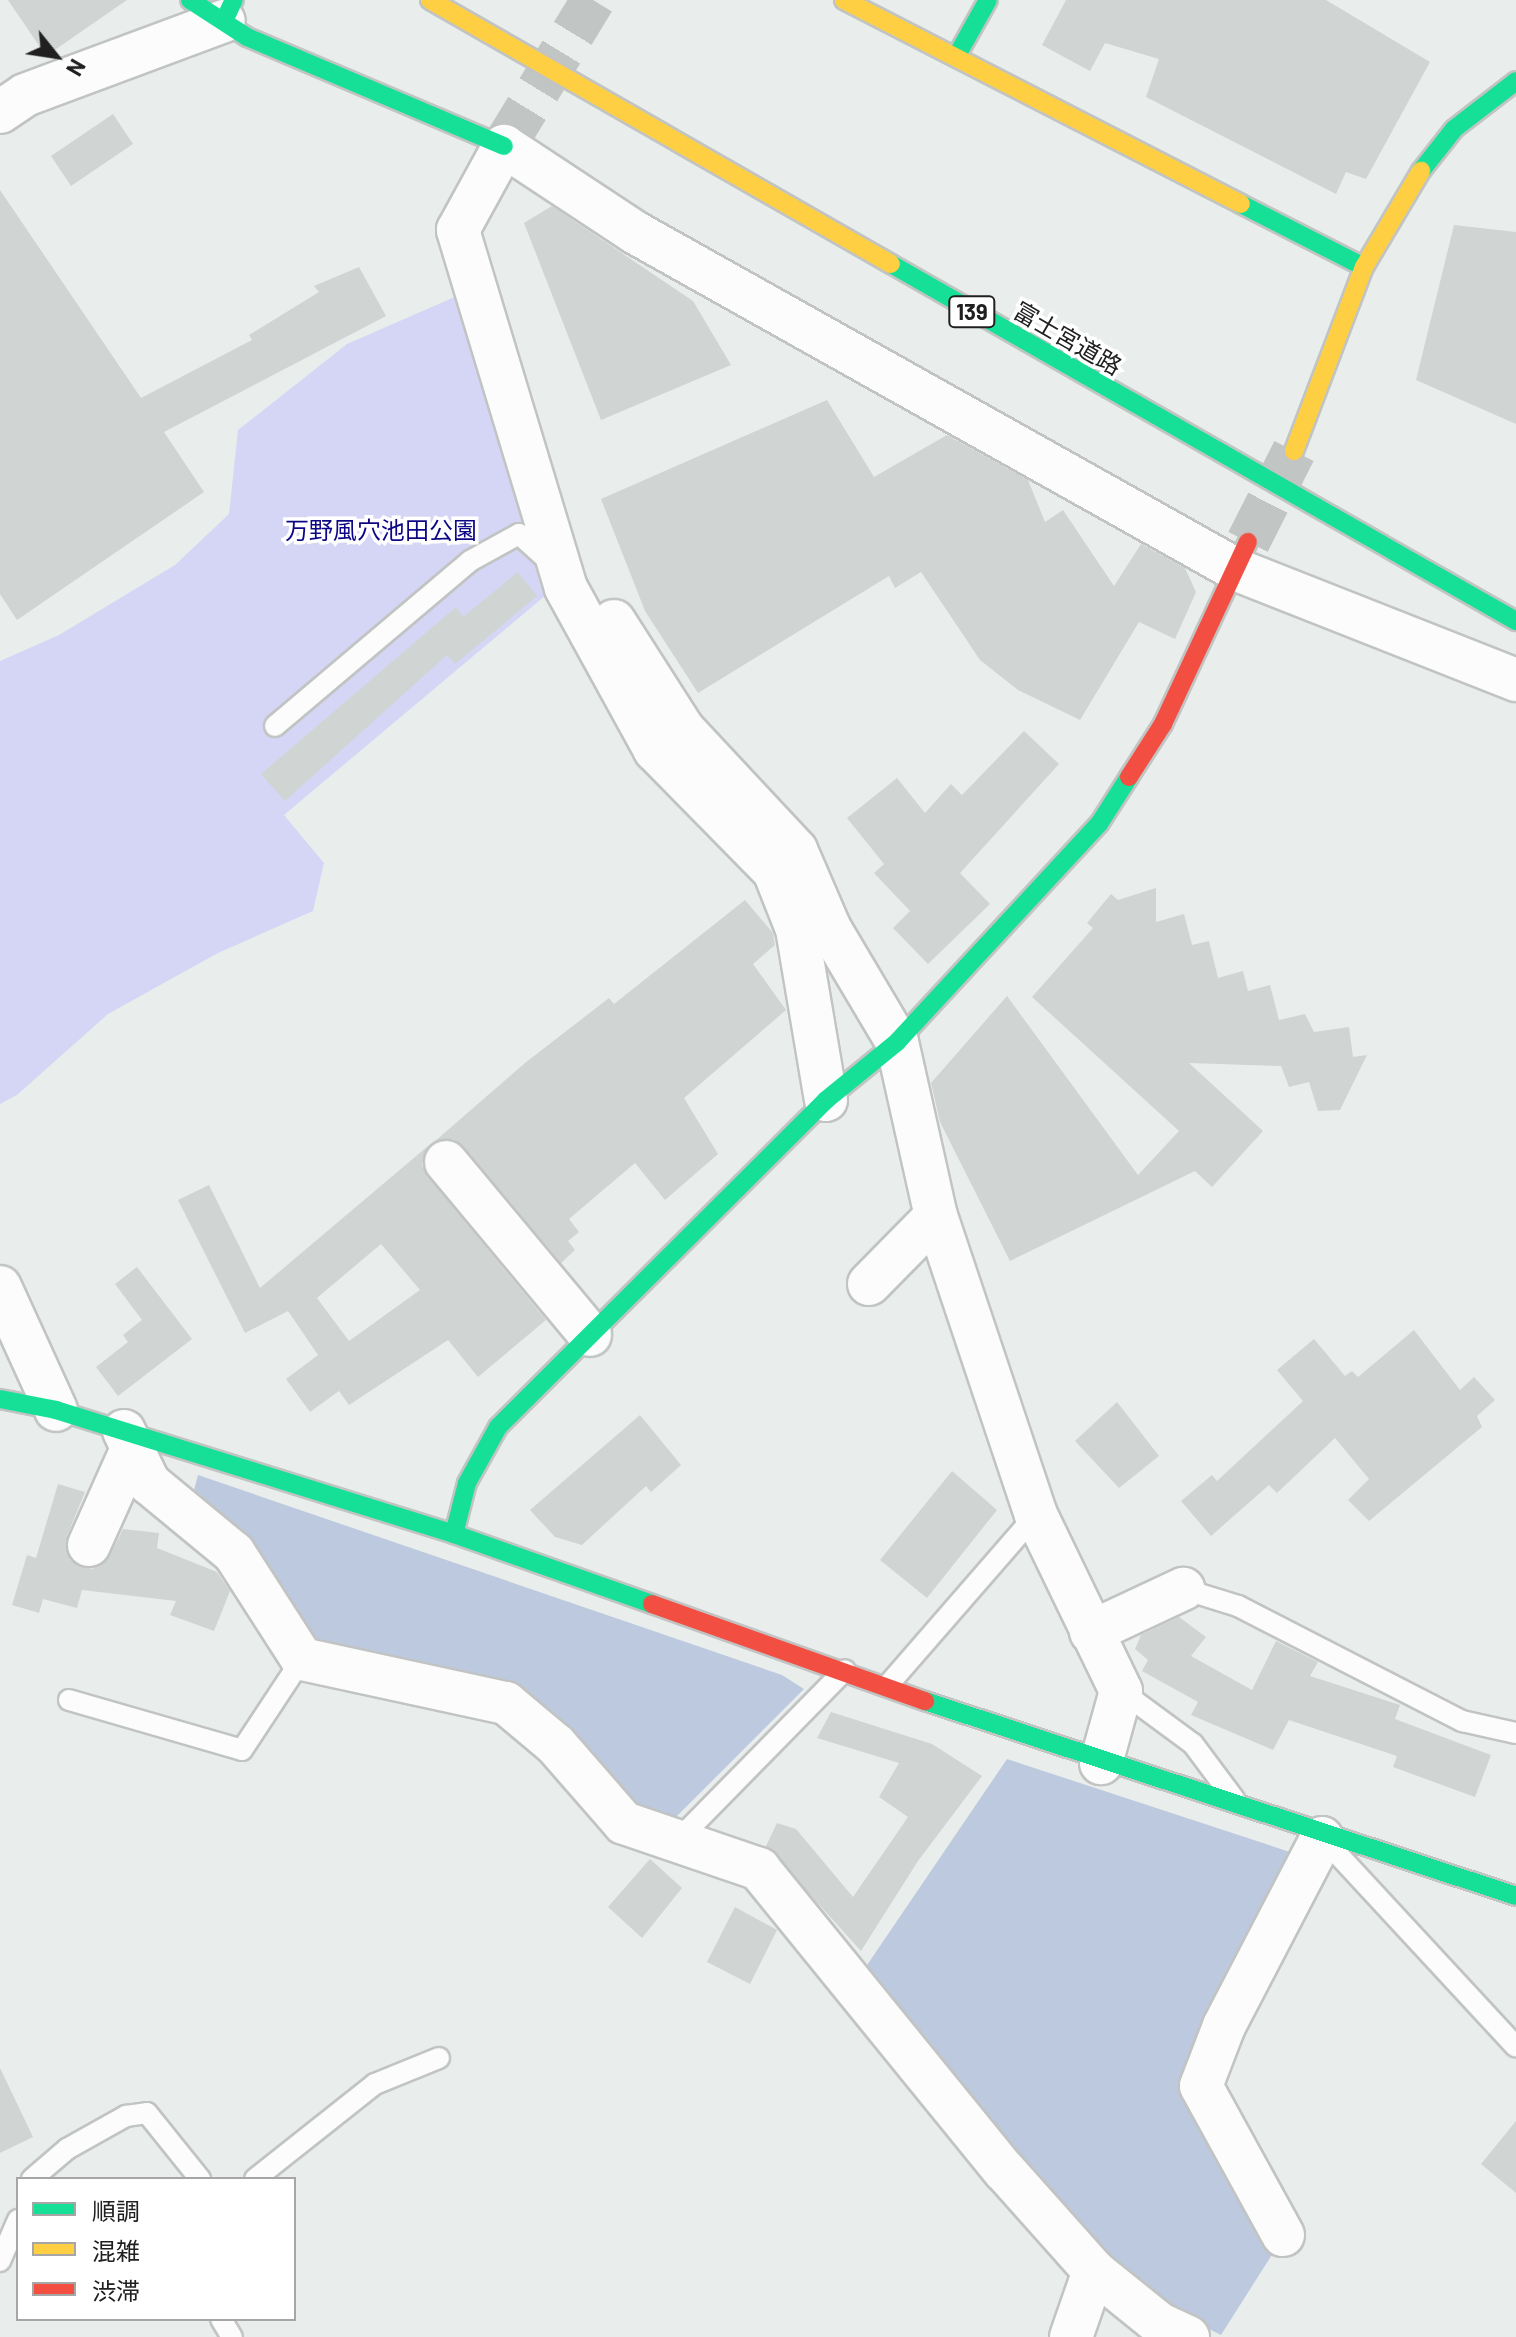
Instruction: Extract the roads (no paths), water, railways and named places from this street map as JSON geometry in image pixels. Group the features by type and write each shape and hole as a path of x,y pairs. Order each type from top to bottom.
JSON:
{"main road":[{"name":"富士宮道路","path":"430,0 1516,621"},
{"path":"844,0 1364,267"},
{"path":"956,57 988,0"},
{"path":"219,5 247,37 504,146"},
{"path":"1294,451 1364,267 1412,182 1454,129 1516,81"},
{"path":"454,1534 467,1483 498,1427 826,1100 897,1042 1099,824 1163,724 1242,556"},
{"path":"0,1399 56,1410 128,1440 454,1534 888,1685 1101,1763 1322,1838 1516,1896"}],"street":[{"path":"0,112 219,5"},
{"path":"826,1100 797,929 774,871 655,750 560,571 458,230 504,146 649,241 1242,556 1516,680"},
{"path":"545,522 683,729 796,850 830,929 897,1042 936,1216 1036,1515 1121,1691 1101,1763"},
{"path":"446,1162 590,1335"},
{"path":"869,1284 936,1216"},
{"path":"0,1287 56,1410"},
{"path":"89,1545 128,1440"},
{"path":"128,1440 149,1483 234,1553 302,1659 506,1703 556,1745 624,1823 759,1869 1004,2170 1094,2271 1160,2324 1188,2337"},
{"path":"1091,1632 1183,1589"},
{"path":"1283,2235 1201,2086 1224,2026 1322,1838"},
{"path":"1071,2337 1094,2271"}],"lane":[{"path":"275,726 470,561 519,534 560,571"},
{"path":"888,1685 1036,1515"},
{"path":"1183,1589 1238,1606 1462,1721 1516,1733"},
{"path":"69,1700 242,1750 302,1659"},
{"path":"678,1840 845,1670"},
{"path":"1121,1691 1193,1744 1244,1811"},
{"path":"1322,1838 1516,2047"},
{"path":"258,2177 375,2084 439,2058"},
{"path":"34,2177 67,2149 126,2116 147,2113 198,2177"},
{"path":"0,2261 16,2225"}],"tunnel":[{"path":"504,146 593,0"},
{"path":"1248,542 1294,451"}],"park label":[{"name":"万野風穴池田公園","path":"381,530"}]}
